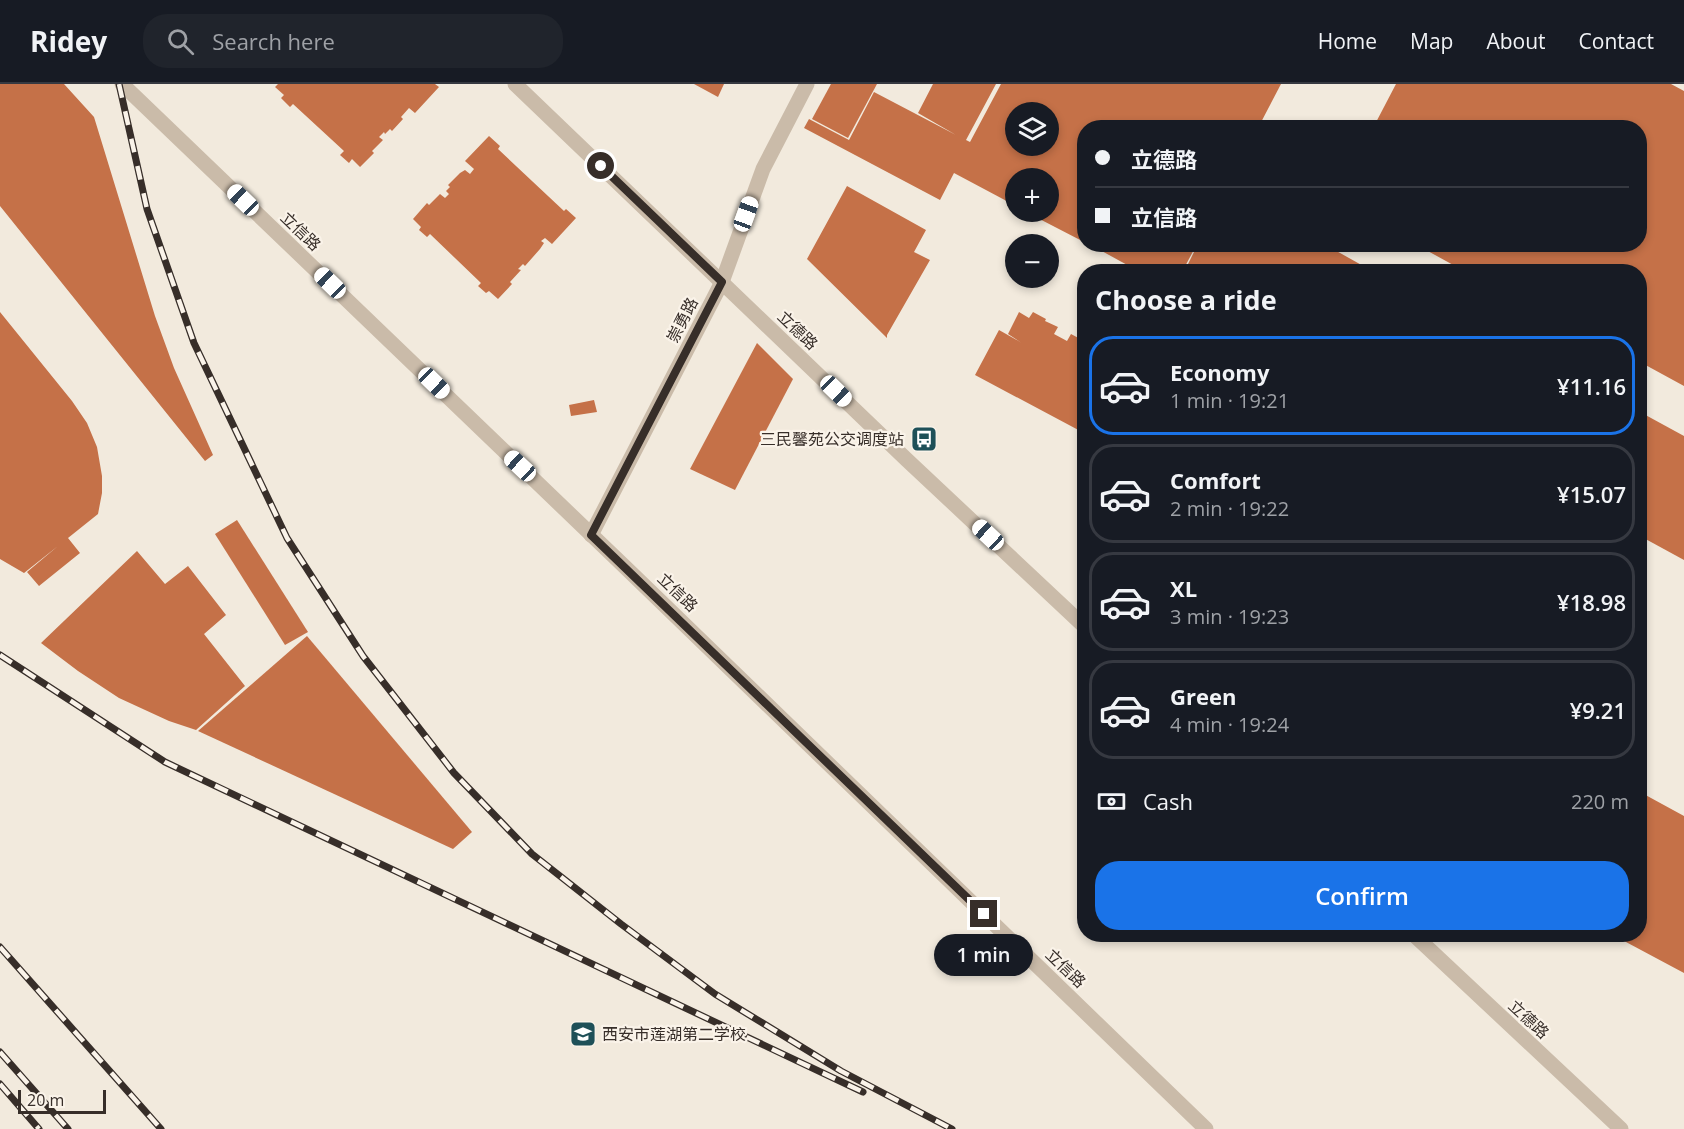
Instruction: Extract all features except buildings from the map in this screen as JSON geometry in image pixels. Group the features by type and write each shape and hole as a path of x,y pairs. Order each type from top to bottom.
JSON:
{"street":[{"name":"立信路","path":"122,84 1206,1129"},
{"name":"立德路","path":"515,84 1077,619"},
{"name":"崇勇路","path":"591,535 722,282 763,169 807,84"},
{"name":"立德路","path":"1421,942 1620,1129"}],"railway":[{"path":"119,84 147,209 194,343 287,538 363,656 454,773 532,854 715,994 841,1071 952,1129"},
{"path":"0,655 165,762 863,1092"},
{"path":"0,947 161,1129"},
{"path":"0,1052 68,1129"},
{"path":"0,1084 39,1129"}],"place":[{"name":"三民馨苑公交调度站","path":"924,439"},
{"name":"西安市莲湖第二学校","path":"583,1034"}],"route":[{"path":"601,166 722,282 591,535 984,914"}]}
